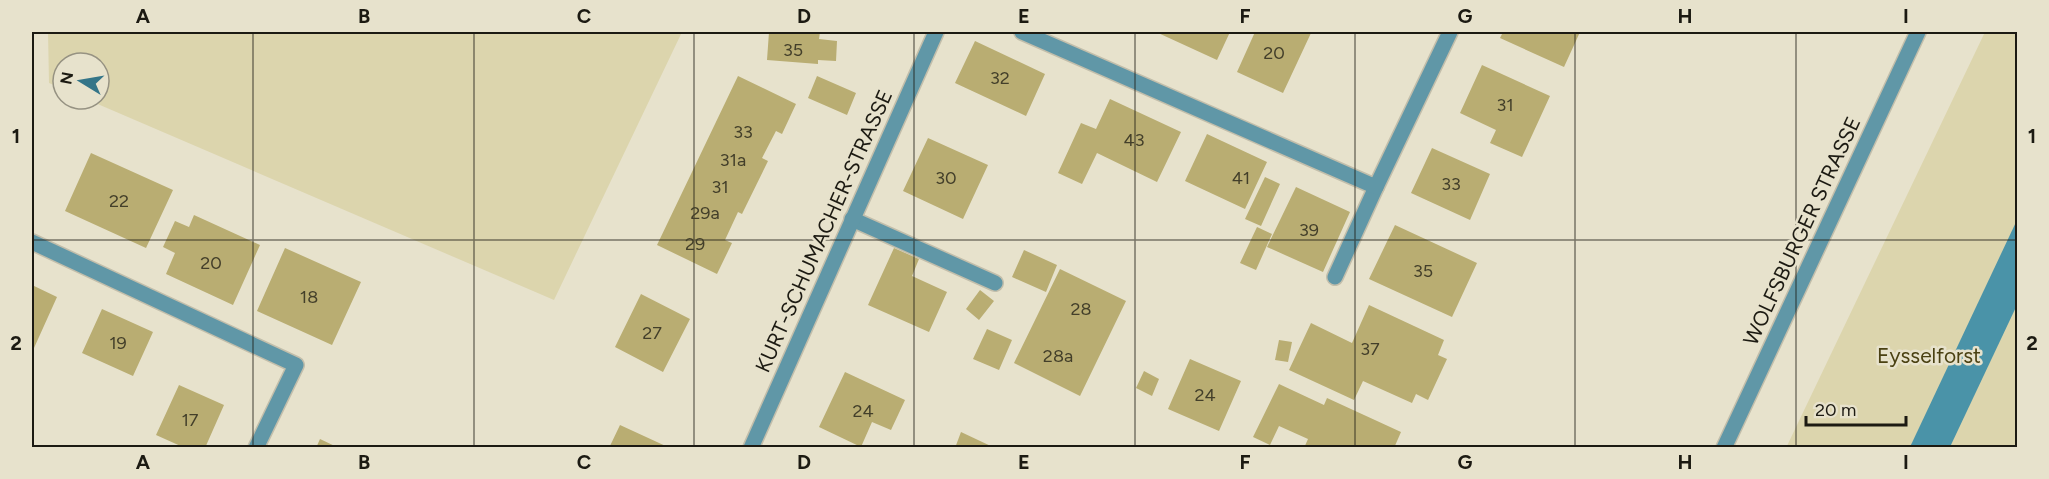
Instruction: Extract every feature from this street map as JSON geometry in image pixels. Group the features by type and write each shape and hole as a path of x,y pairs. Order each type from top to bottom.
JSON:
{"street":[{"name":"KURT-SCHUMACHER-STRASSE","path":"751,447 936,32"},
{"path":"1022,32 1376,187"},
{"path":"1335,277 1450,32"},
{"name":"WOLFSBURGER STRASSE","path":"1724,447 1918,32"},
{"path":"852,219 995,283"},
{"path":"32,242 296,365 256,447"}],"green space":[{"path":"48,32 682,32 554,300 111,110 111,51 51,51 51,84 49,83"},
{"name":"Eysselforst","path":"1985,32 2017,32 2017,447 1786,448"}],"water":[{"path":"2017,220 2017,305 1950,447 1910,447"}],"building":[{"path":"769,32 820,32 819,39 837,41 836,61 818,60 818,64 767,60"},
{"path":"1156,32 1230,32 1217,60"},
{"path":"1255,32 1311,33 1283,93 1237,72"},
{"path":"1503,32 1580,32 1564,67 1500,38"},
{"path":"975,41 1045,74 1026,116 955,83"},
{"path":"1482,65 1550,96 1522,157 1490,143 1496,130 1460,113"},
{"path":"738,76 796,104 782,134 776,131 762,158 768,161 742,214 738,212 725,240 732,243 717,274 657,245"},
{"path":"817,76 856,93 847,115 808,98"},
{"path":"1110,99 1181,132 1157,182 1097,153 1082,184 1058,173 1081,123 1096,129"},
{"path":"1207,134 1267,162 1245,209 1185,181"},
{"path":"928,138 988,165 963,219 903,191"},
{"path":"1432,148 1490,174 1470,220 1411,193"},
{"path":"91,153 173,190 146,248 65,211"},
{"path":"1265,177 1280,184 1261,226 1245,219"},
{"path":"1296,187 1350,212 1323,272 1267,247"},
{"path":"194,215 260,245 233,305 166,274 175,253 163,247 175,221 189,227"},
{"path":"1395,225 1477,263 1452,317 1369,279"},
{"path":"1257,227 1272,234 1256,270 1240,263"},
{"path":"285,248 361,282 332,345 257,311"},
{"path":"894,248 919,259 912,276 947,292 929,332 868,305"},
{"path":"1024,250 1057,265 1046,292 1012,277"},
{"path":"1060,269 1126,301 1080,396 1014,363"},
{"path":"32,285 57,297 34,348 32,347"},
{"path":"980,290 994,301 979,320 966,309"},
{"path":"641,294 690,319 663,372 615,347"},
{"path":"1369,305 1444,340 1438,355 1447,359 1428,400 1416,394 1412,403 1363,381 1354,400 1289,370 1311,323 1352,343"},
{"path":"102,309 153,332 133,376 82,353"},
{"path":"987,329 1012,340 999,370 973,359"},
{"path":"1279,340 1292,342 1288,362 1275,360"},
{"path":"1190,359 1241,381 1219,431 1168,409"},
{"path":"1144,371 1159,379 1152,396 1136,388"},
{"path":"845,372 905,400 891,430 872,422 861,447 819,427"},
{"path":"1279,384 1324,405 1327,398 1401,432 1394,448 1304,448 1308,439 1279,426 1270,445 1253,437"},
{"path":"179,385 224,405 205,448 185,448 156,435"},
{"path":"620,425 670,448 609,448"},
{"path":"961,432 995,448 955,448"},
{"path":"320,439 339,448 316,448"}]}
